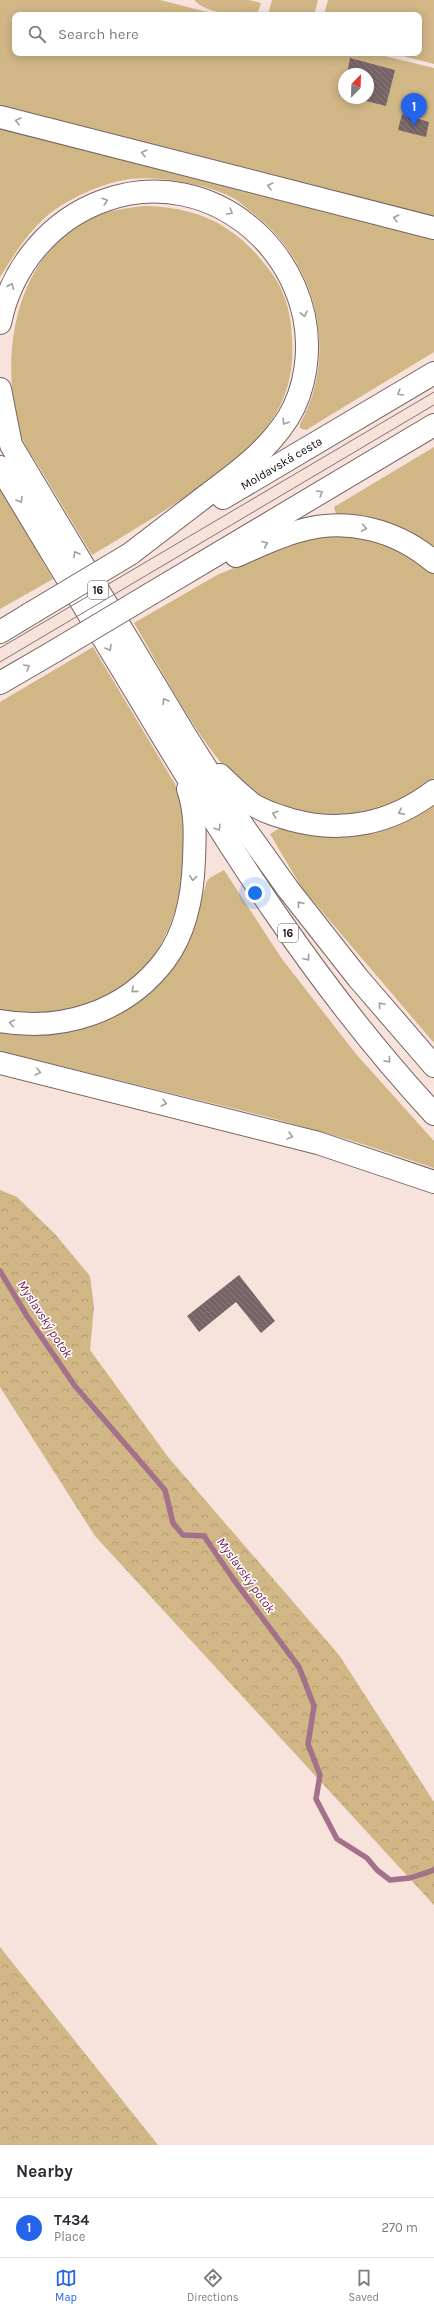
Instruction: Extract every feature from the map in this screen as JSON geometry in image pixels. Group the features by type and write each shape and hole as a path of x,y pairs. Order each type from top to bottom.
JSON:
{"main road":[{"path":"0,116 434,228"},
{"path":"0,323 3,309 16,276 47,236 72,216 99,203 129,195 146,192 181,193 199,197 217,205 234,214 252,228 266,242 286,268 295,285 302,308 307,346 302,386 290,416 272,440 254,459 130,554"},
{"name":"Moldavská cesta","path":"130,554 434,373"},
{"path":"0,389 5,436"},
{"name":"16","path":"0,683 434,425"},
{"name":"16","path":"5,436 177,741 248,875 299,948 351,1016 434,1114"},
{"name":"16","path":"0,467 177,741 244,826 288,889 358,978 434,1066"},
{"path":"152,593 280,537 305,529 329,525 359,527 392,535 419,549 434,562"},
{"name":"16","path":"0,632 130,554"},
{"path":"177,741 218,773 253,804 267,812 304,823 326,826 370,823 407,808 434,792"},
{"path":"0,1021 19,1024 49,1023 86,1017 127,996 165,960 178,935 189,903 194,851 194,811 177,741"},
{"path":"0,1063 318,1143 434,1182"}],"green space":[{"path":"0,0 160,0 207,12 12,12 12,56 384,56 434,68 434,216 313,188 0,108"},
{"path":"194,0 249,0 261,3 258,12 220,12 207,9"},
{"path":"272,0 318,0 315,12 269,12"},
{"path":"328,0 434,0 434,64 403,56 422,56 422,12 325,12"},
{"path":"0,126 434,238 434,352 306,430 300,428 300,424 312,396 318,367 319,338 315,308 305,281 291,254 273,231 241,203 221,192 182,182 141,178 130,179 108,184 76,197 56,209 40,222 21,244 0,277"},
{"path":"145,206 182,210 214,221 242,240 255,252 273,275 283,292 286,301 292,339 292,365 287,388 279,408 268,426 253,443 219,473 186,496 92,555 20,433 14,405 11,376 12,347 17,318 26,290 39,265 56,243 79,224 94,216 120,209"},
{"path":"434,447 434,549 424,540 401,527 375,519 336,514 334,507"},
{"path":"0,487 53,579 0,609"},
{"path":"311,536 360,536 394,546 434,574 434,778 417,792 396,803 364,813 335,818 301,812 268,801 251,792 235,778 202,738 134,623 217,575"},
{"path":"93,647 175,784 182,810 185,839 184,869 178,899 169,928 155,954 137,976 114,993 80,1006 57,1012 28,1014 0,1010 0,702"},
{"path":"434,803 434,1043 302,888 270,834 280,828"},
{"path":"224,870 282,959 356,1054 434,1141 434,1168 350,1140 268,1117 0,1051 0,1032 36,1035 71,1031 94,1024 197,913 207,881"},
{"path":"0,1190 17,1197 55,1234 90,1276 94,1307 90,1350 168,1457 339,1655 434,1802 434,1905 95,1536 0,1387"},
{"path":"0,1947 158,2145 0,2145"}],"building":[{"path":"350,58 395,70 386,106 374,103 374,68 348,68"},
{"path":"402,114 429,122 426,137 398,130"},
{"path":"239,1275 275,1321 261,1333 236,1302 199,1332 187,1316"}],"waterway":[{"name":"Myslavský potok","path":"0,1271 27,1316 75,1386 165,1490 173,1523 183,1535 204,1536 234,1580 299,1667 314,1706 308,1744 320,1775 316,1799 337,1839 367,1858 377,1870 390,1880 410,1878 434,1870"}],"tram line":[{"path":"0,648 434,392"},
{"path":"0,662 434,405"}],"place":[{"name":"T434","path":"414,126"}]}
